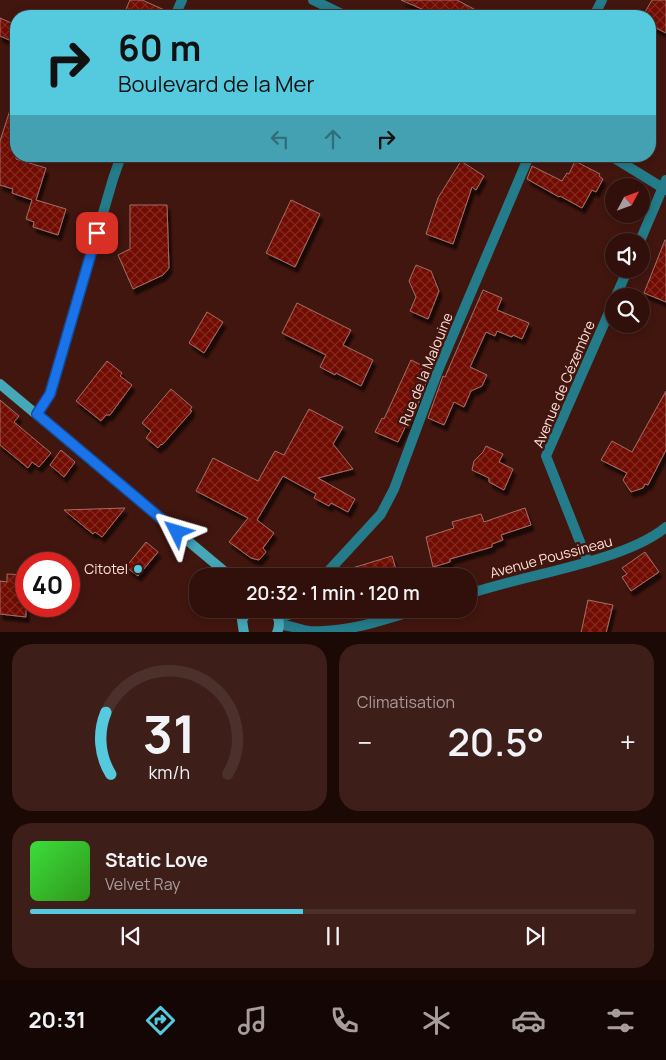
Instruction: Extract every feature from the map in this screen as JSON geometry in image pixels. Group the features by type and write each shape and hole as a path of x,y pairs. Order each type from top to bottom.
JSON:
{"street":[{"path":"314,0 334,10"},
{"path":"37,414 50,394 112,179 119,162"},
{"name":"Rue de la Malouine","path":"331,568 381,514 394,489 439,368 526,162"},
{"path":"622,162 665,186 644,233"},
{"name":"Avenue de Cézembre","path":"588,562 546,456 605,322"},
{"path":"0,384 220,568"},
{"name":"Avenue Poussineau","path":"477,592 623,551 659,533 666,527"},
{"path":"243,618 244,632"},
{"path":"278,625 290,625 309,631 356,630 392,618"}],"building":[{"path":"130,0 142,0 164,10 126,10"},
{"path":"401,0 457,0 476,10 424,10"},
{"path":"652,0 666,0 666,33 656,28 656,10 646,10"},
{"path":"0,18 10,22 10,40 0,36"},
{"path":"10,110 10,162 26,162 46,168 36,200 66,209 58,235 33,227 34,222 26,219 32,200 12,193 13,189 0,185 0,141"},
{"path":"460,162 484,176 476,190 472,187 453,244 426,234 438,198"},
{"path":"575,162 577,162 600,174 599,176 603,179 596,192 592,190 582,208 527,179 532,166 562,181 567,173 569,174"},
{"path":"291,200 320,214 295,267 266,253"},
{"path":"130,205 167,205 169,268 163,275 133,289 118,255 130,249"},
{"path":"666,240 666,302 650,295 650,288 646,288"},
{"path":"416,265 431,271 439,291 428,319 410,311 416,297 409,281"},
{"path":"483,290 502,298 497,310 529,323 522,339 497,331 495,336 486,332 470,367 487,375 482,386 471,391 464,407 454,402 444,425 428,418 443,376 445,377"},
{"path":"297,303 351,330 343,345 373,360 361,386 320,367 326,355 282,333"},
{"path":"207,312 223,322 204,353 189,343"},
{"path":"411,360 431,370 415,412 413,411 398,442 375,432 382,418 384,419"},
{"path":"107,361 122,373 120,376 132,385 110,415 106,415 101,421 76,401"},
{"path":"171,389 192,407 190,410 192,411 158,448 146,438 151,431 142,423"},
{"path":"666,391 666,450 648,485 645,484 643,488 631,492 623,480 627,473 601,460 612,441 632,452"},
{"path":"0,400 19,416 14,422 51,453 39,467 32,462 28,468 0,445"},
{"path":"309,409 343,427 333,444 353,469 318,478 355,499 348,512 331,503 329,506 314,498 316,494 283,476 257,520 274,533 263,548 266,552 259,560 251,558 229,542 248,518 196,491 213,458 258,481 275,451 284,455"},
{"path":"486,446 503,454 499,462 513,469 504,490 489,482 489,478 472,470 474,461"},
{"path":"61,450 75,462 64,477 50,465"},
{"path":"125,508 102,537 95,532 93,534 64,510"},
{"path":"525,508 531,525 501,535 503,540 492,544 492,547 450,559 450,562 433,567 426,537 454,528 452,522 481,514 484,522"},
{"path":"146,542 158,552 138,576 126,567"},
{"path":"645,552 659,572 631,591 622,577 627,574 622,568"},
{"path":"392,556 396,568 352,568"},
{"path":"7,574 15,574 15,616 0,614 0,581 7,582"},
{"path":"588,600 613,605 606,632 581,632"}],"place":[{"name":"Citotel","path":"138,569"}],"route":[{"path":"97,233 50,394 37,414 177,532"}]}
